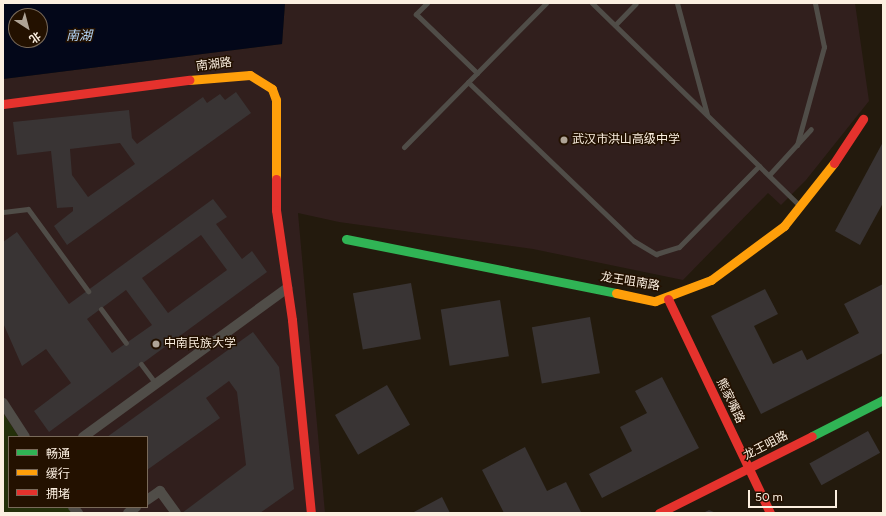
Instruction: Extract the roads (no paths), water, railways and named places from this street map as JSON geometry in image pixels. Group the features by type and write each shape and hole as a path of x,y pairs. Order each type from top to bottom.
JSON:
{"street":[{"name":"南湖路","path":"3,104 240,74 266,85 276,100 276,210 287,288 309,512"},
{"name":"龙王咀南路","path":"346,239 655,301 668,299 712,280 766,241 802,207 863,119"},
{"path":"84,436 287,288"},
{"name":"熊家嘴路","path":"668,299 770,513"},
{"name":"龙王咀路","path":"659,513 749,469 883,400"},
{"path":"3,403 24,436"},
{"path":"148,499 160,491 176,513"}],"lane":[{"path":"426,3 416,14 477,73"},
{"path":"404,147 546,3"},
{"path":"592,3 802,207"},
{"path":"615,25 636,3"},
{"path":"677,3 707,115"},
{"path":"797,144 824,47 815,3"},
{"path":"468,82 634,241 656,254 679,247 759,166"},
{"path":"768,175 811,129"},
{"path":"3,212 28,209 88,291"},
{"path":"101,309 126,343"},
{"path":"142,364 156,384"}],"water":[{"name":"南湖","path":"3,3 285,3 282,44 3,79"}],"place":[{"name":"武汉市洪山高级中学","path":"564,140"},
{"name":"中南民族大学","path":"156,344"}]}
